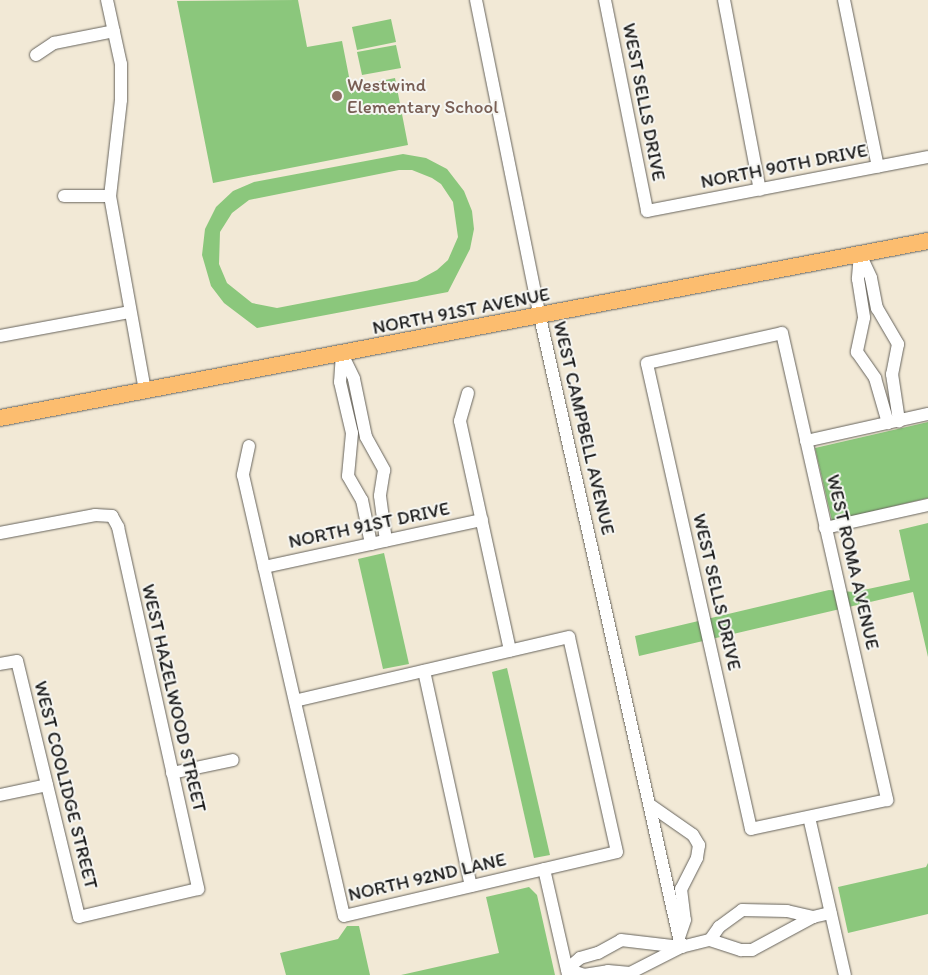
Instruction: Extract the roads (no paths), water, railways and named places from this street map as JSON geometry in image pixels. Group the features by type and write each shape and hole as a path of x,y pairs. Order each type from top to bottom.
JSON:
{"main road":[{"name":"NORTH 91ST AVENUE","path":"0,418 540,317 928,241"}],"street":[{"path":"107,0 121,64 121,100 110,196 145,390"},
{"name":"WEST CAMPBELL AVENUE","path":"476,0 540,317 680,942"},
{"name":"WEST SELLS DRIVE","path":"605,0 647,211"},
{"path":"724,0 760,190"},
{"path":"844,0 878,167"},
{"path":"36,55 54,43 114,31"},
{"name":"NORTH 90TH DRIVE","path":"647,211 928,157"},
{"path":"64,196 110,196"},
{"path":"860,254 871,278 879,314 898,344 892,374 894,422"},
{"path":"860,254 858,279 864,318 857,352 871,372 894,422"},
{"path":"0,336 130,312"},
{"name":"WEST SELLS DRIVE","path":"782,333 647,363 751,829 809,817"},
{"name":"WEST ROMA AVENUE","path":"782,333 887,800 809,817"},
{"path":"342,354 354,379 366,437 384,470 380,496 386,541"},
{"path":"342,354 340,382 352,433 348,476 362,500 370,544"},
{"path":"871,372 894,364"},
{"path":"295,701 510,651 460,421 468,393"},
{"path":"806,441 928,414"},
{"name":"NORTH 92ND LANE","path":"249,446 243,475 344,916 617,852 569,637 510,651"},
{"path":"362,500 380,496"},
{"path":"825,528 928,505"},
{"name":"WEST HAZELWOOD STREET","path":"0,533 95,515 112,516 118,527 198,890 79,917"},
{"name":"NORTH 91ST DRIVE","path":"264,567 482,520"},
{"name":"WEST COOLIDGE STREET","path":"0,664 17,662 79,917"},
{"path":"424,671 471,886"},
{"path":"172,773 233,760"},
{"path":"0,795 47,784"},
{"path":"568,972 584,975 608,972 630,973 680,942 685,920 680,888 699,851 697,840 650,805"},
{"path":"809,817 845,975"},
{"path":"663,864 672,870 690,869"},
{"path":"544,869 568,972"},
{"path":"710,940 719,927 742,910 787,911 813,917"},
{"path":"568,972 580,958 621,940 680,942 710,940 741,950 752,950 813,917 831,913"}],"place":[{"name":"Westwind Elementary School","path":"337,96"}]}
